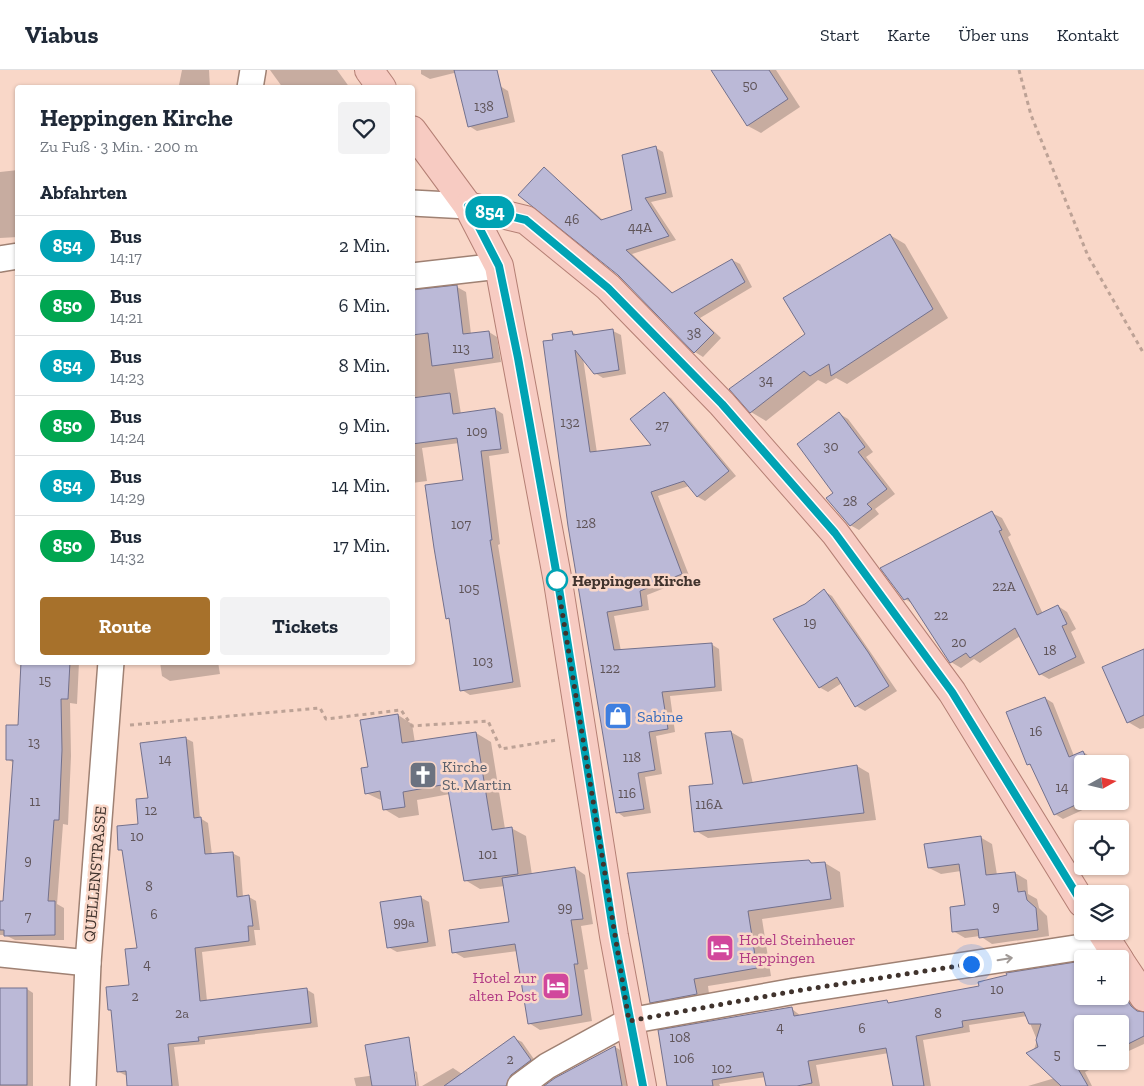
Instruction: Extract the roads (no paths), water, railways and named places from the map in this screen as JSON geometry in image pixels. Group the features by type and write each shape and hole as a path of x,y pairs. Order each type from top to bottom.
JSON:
{"main road":[{"path":"369,70 380,85"},
{"path":"415,134 468,206 499,266 558,582 629,1021 642,1086"},
{"path":"468,206 526,220 608,288 722,404 835,533 952,692 1074,890"},
{"path":"1112,949 1144,998"}],"street":[{"path":"250,85 252,70"},
{"path":"415,203 468,206"},
{"path":"0,259 15,256"},
{"path":"415,276 499,266"},
{"name":"QUELLENSTRASSE","path":"83,1086 88,962 111,665"},
{"path":"520,1086 547,1066 629,1021 795,991 1112,949"},
{"path":"0,954 88,962"}],"place":[{"name":"Heppingen Kirche","path":"557,580"},
{"name":"Sabine","path":"618,716"},
{"name":"Kirche St. Martin","path":"423,775"},
{"name":"Hotel Steinheuer Heppingen","path":"720,948"},
{"name":"Hotel zur alten Post","path":"556,986"}]}
